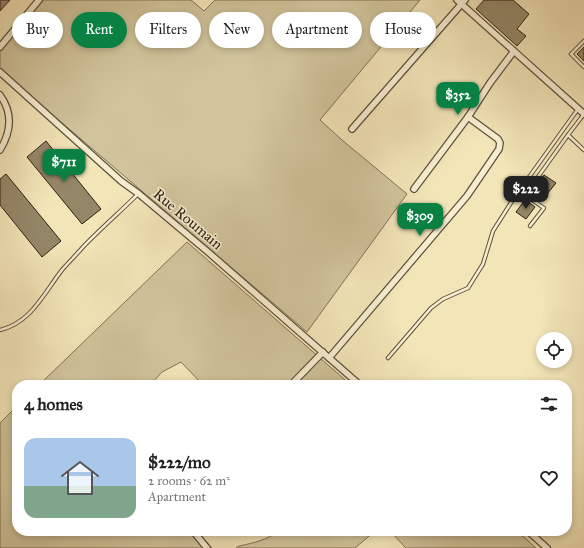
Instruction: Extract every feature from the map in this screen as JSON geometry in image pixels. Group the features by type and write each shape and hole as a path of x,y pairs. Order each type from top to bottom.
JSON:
{"street":[{"path":"0,47 39,0"},
{"path":"352,130 462,1 514,51 584,114"},
{"path":"414,189 468,117 490,83 514,51"},
{"name":"Rue Roumain","path":"0,72 121,181 139,194 208,252 354,380"},
{"path":"0,95 8,110 9,122 8,133 0,150"},
{"path":"329,358 467,196 499,148 500,143 498,139 468,117"},
{"path":"296,380 323,352"},
{"path":"197,536 207,548"},
{"path":"534,536 547,548"}],"lane":[{"path":"584,41 571,54 584,67"},
{"path":"388,358 432,308 443,300 468,288 482,264 493,231 514,198 578,108"},
{"path":"530,226 544,208 525,194 584,114"},
{"path":"568,135 584,150"},
{"path":"0,330 18,323 27,315 39,303 62,270 83,247 139,194"}],"shaded area":[{"path":"43,0 191,0 204,11 215,0 420,0 410,12 370,12 370,48 380,48 320,120 407,194 307,332 0,70 0,50 12,36 12,48 63,48 63,12 33,12"},
{"path":"187,242 345,380 198,380 181,362 162,372 155,380 44,380"},
{"path":"12,411 12,536 201,536 212,548 0,548 0,423"},
{"path":"270,536 369,536 355,548 236,548"},
{"path":"395,536 523,536 536,548 406,548"}],"building":[{"path":"0,0 10,0 0,11"},
{"path":"484,0 513,0 529,14 517,29 526,36 517,46 476,9"},
{"path":"584,47 584,61 577,54"},
{"path":"46,141 101,209 82,224 27,157"},
{"path":"6,174 61,241 42,257 0,205 0,179"},
{"path":"544,175 556,183 547,194 536,186"},
{"path":"525,200 535,207 526,219 516,212"}]}
